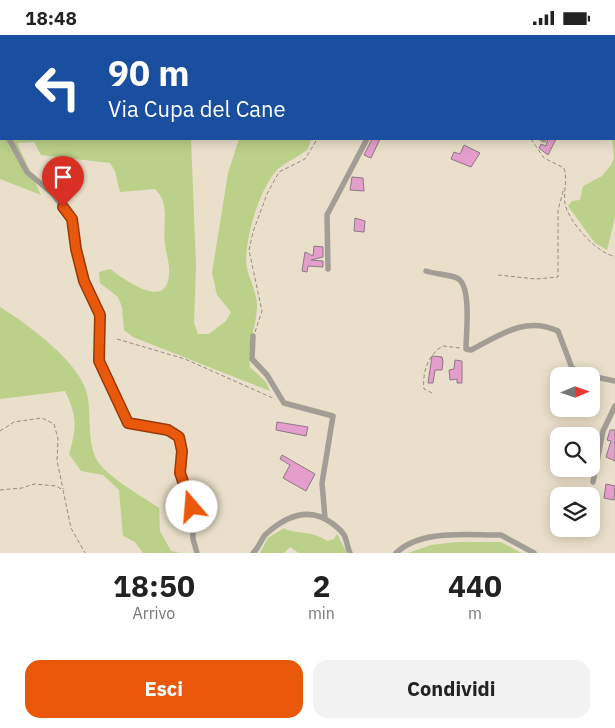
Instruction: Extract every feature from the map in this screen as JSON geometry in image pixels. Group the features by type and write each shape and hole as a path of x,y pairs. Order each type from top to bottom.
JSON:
{"street":[{"path":"11,140 27,172 53,195 72,219 76,249 84,281 100,315 99,361 128,423 168,430 179,437 182,451 179,468 192,507 192,539 197,553"},
{"path":"328,269 327,215 366,140"},
{"path":"426,271 455,277 462,281 466,291 466,349 471,350 508,330 531,324 558,331 571,367"},
{"path":"253,336 252,359 267,375 284,403 332,416 322,483 324,518"},
{"path":"600,378 615,381"},
{"path":"593,482 603,431 615,405"},
{"path":"253,553 264,536 290,517 302,514 324,518 345,536 350,553"},
{"path":"396,553 409,542 431,538 494,535 501,535 534,553"}],"path":[{"path":"531,140 544,158 564,169 566,183 564,201 566,210 599,250 615,256"},
{"path":"253,336 262,311 249,250 253,232 266,194 279,172 305,159 316,141"},
{"path":"498,275 536,279 558,277 558,210 560,196 566,183"},
{"path":"117,339 185,359 263,392 284,403"},
{"path":"432,393 424,389 426,367 438,349 450,346 466,349"},
{"path":"0,431 14,422 42,418 54,424 58,439 57,461 71,528 85,553"},
{"path":"0,490 22,488 34,484 56,486 63,490"}],"green space":[{"path":"0,140 191,140 196,266 194,323 198,334 209,334 226,321 231,312 217,295 212,273 228,173 239,140 311,140 308,149 277,170 265,189 255,212 247,249 246,265 257,300 249,358 250,367 266,382 270,391 133,337 124,330 122,307 118,297 100,283 99,272 110,269 134,285 153,292 161,291 166,285 169,270 164,237 165,215 163,201 155,189 120,192 115,171 110,163 41,155 34,142 17,143 41,195 0,179"},
{"path":"612,140 615,140 615,217 607,250 595,243 568,206 572,201 580,200 583,186 602,176 614,158"},
{"path":"0,307 38,334 64,357 74,369 87,394 92,446 98,462 117,480 159,508 160,531 171,551 180,553 143,553 135,542 123,536 119,490 103,475 81,471 69,454 74,429 74,415 65,391 0,399"},
{"path":"284,528 309,533 327,541 334,539 337,534 347,553 299,553 290,547 284,553 260,553 268,538"},
{"path":"457,542 501,542 521,553 408,553 431,545"}],"building":[{"path":"372,140 380,140 371,158 364,155"},
{"path":"548,140 556,140 548,155 539,148 541,144 546,146"},
{"path":"464,145 480,153 471,167 451,159 454,152 460,154"},
{"path":"352,177 363,178 364,191 350,190"},
{"path":"355,218 365,221 364,232 354,231"},
{"path":"314,246 323,247 323,257 311,260 323,261 323,267 308,266 307,272 302,271 305,252 313,256"},
{"path":"432,356 442,357 442,370 435,370 433,383 428,383"},
{"path":"455,360 462,361 462,383 457,383 457,379 450,380 449,370 454,369"},
{"path":"277,422 308,427 306,436 276,430"},
{"path":"610,430 615,430 615,461 606,457 611,441 607,440"},
{"path":"282,455 315,474 306,491 283,478 290,465 280,459"},
{"path":"606,484 615,486 614,500 604,498"}],"route":[{"path":"63,207 72,219 76,249 84,281 100,315 99,361 128,423 141,426 150,425 173,432 179,437 182,451 179,468 192,507"}]}
